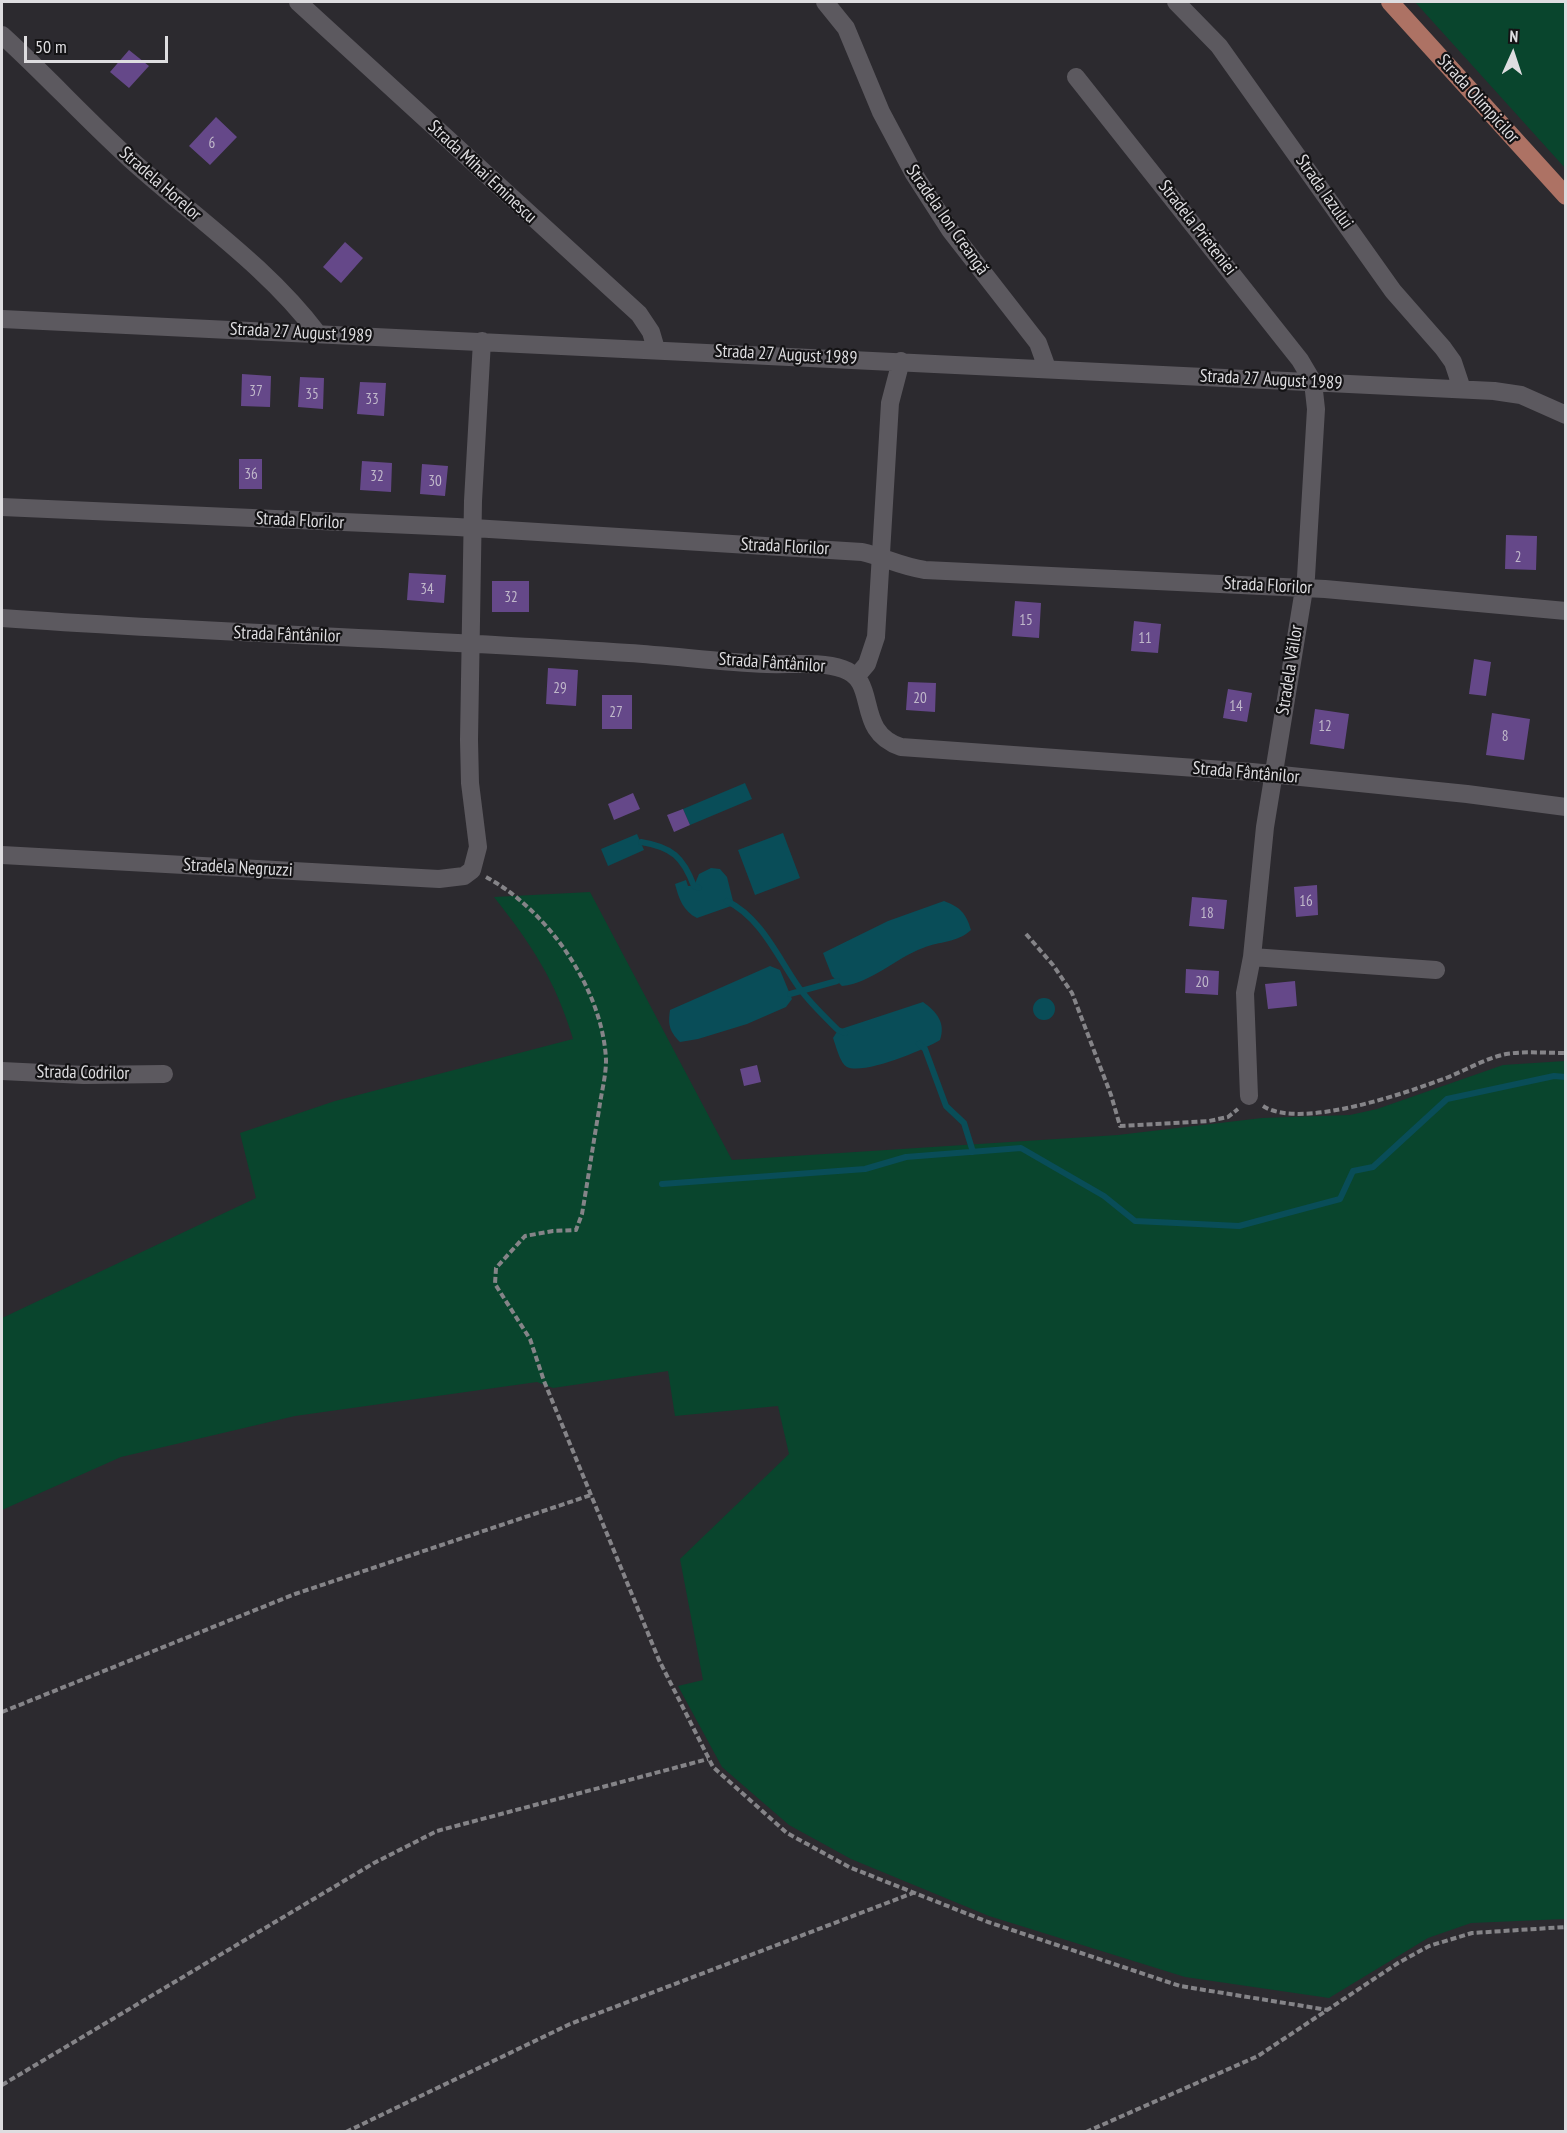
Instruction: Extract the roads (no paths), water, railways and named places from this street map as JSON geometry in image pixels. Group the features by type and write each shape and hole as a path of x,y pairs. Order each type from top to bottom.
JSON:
{"main road":[{"name":"Strada Olimpicilor","path":"1390,2 1566,196"}],"street":[{"name":"Strada Mihai Eminescu","path":"298,2 639,314 651,332 656,349"},
{"name":"Stradela Ion Creangă","path":"825,2 846,28 881,112 914,174 950,230 1038,343 1047,368"},
{"name":"Strada Iazului","path":"1176,2 1219,46 1393,291 1443,348 1453,362 1462,389"},
{"name":"Stradela Horelor","path":"2,35 130,159 279,288 295,304 318,334"},
{"name":"Stradela Prieteniei","path":"1076,77 1300,360 1313,382"},
{"name":"Strada 27 August 1989","path":"2,319 1462,389 1521,395 1566,416"},
{"path":"471,643 473,501 482,341"},
{"path":"856,677 867,664 873,651 882,556 890,403 901,361"},
{"name":"Stradela Văilor","path":"1249,1096 1245,993 1252,957 1265,827 1304,589 1316,409 1313,382"},
{"name":"Strada Florilor","path":"2,507 474,529 862,552 882,556 907,568 925,570 1304,589 1566,611"},
{"name":"Strada Fântânilor","path":"2,618 216,632 471,643 829,666 844,669 856,677 864,693 875,730 886,742 901,747 1274,775 1467,794 1566,807"},
{"name":"Stradela Negruzzi","path":"2,855 439,879 464,876 472,870 478,847 470,783 471,643"},
{"path":"1252,957 1436,970"},
{"name":"Strada Codrilor","path":"2,1071 164,1074"}],"water":[{"path":"745,783 752,799 690,825 683,809"},
{"path":"783,833 800,878 755,895 738,850"},
{"path":"637,834 644,850 608,866 601,849"},
{"path":"711,868 720,869 727,877 734,905 697,918 682,904 675,884 686,880 688,886 694,886 699,874"},
{"path":"944,901 958,908 967,919 971,930 966,934 954,940 913,952 853,984 842,986 832,976 823,953 888,921"},
{"path":"770,966 780,970 792,999 786,1007 747,1024 698,1039 680,1042 671,1031 670,1010"},
{"path":"1044,998 1052,1001 1055,1009 1052,1017 1044,1020 1036,1017 1033,1009 1036,1001"},
{"path":"923,1002 939,1018 942,1028 940,1040 921,1050 880,1065 855,1069 847,1067 842,1062 833,1038 838,1030"}],"waterway":[{"path":"641,842 661,847 675,855 681,861 694,886 699,888"},
{"path":"727,901 739,908 760,929 804,995 838,1030 845,1033"},
{"path":"790,994 837,981"},
{"path":"919,1044 925,1049 946,1106 964,1123 973,1152"},
{"path":"662,1184 865,1169 906,1157 1021,1148 1104,1196 1135,1221 1239,1226 1340,1199 1353,1171 1373,1167 1447,1099 1554,1076 1566,1077"}]}
